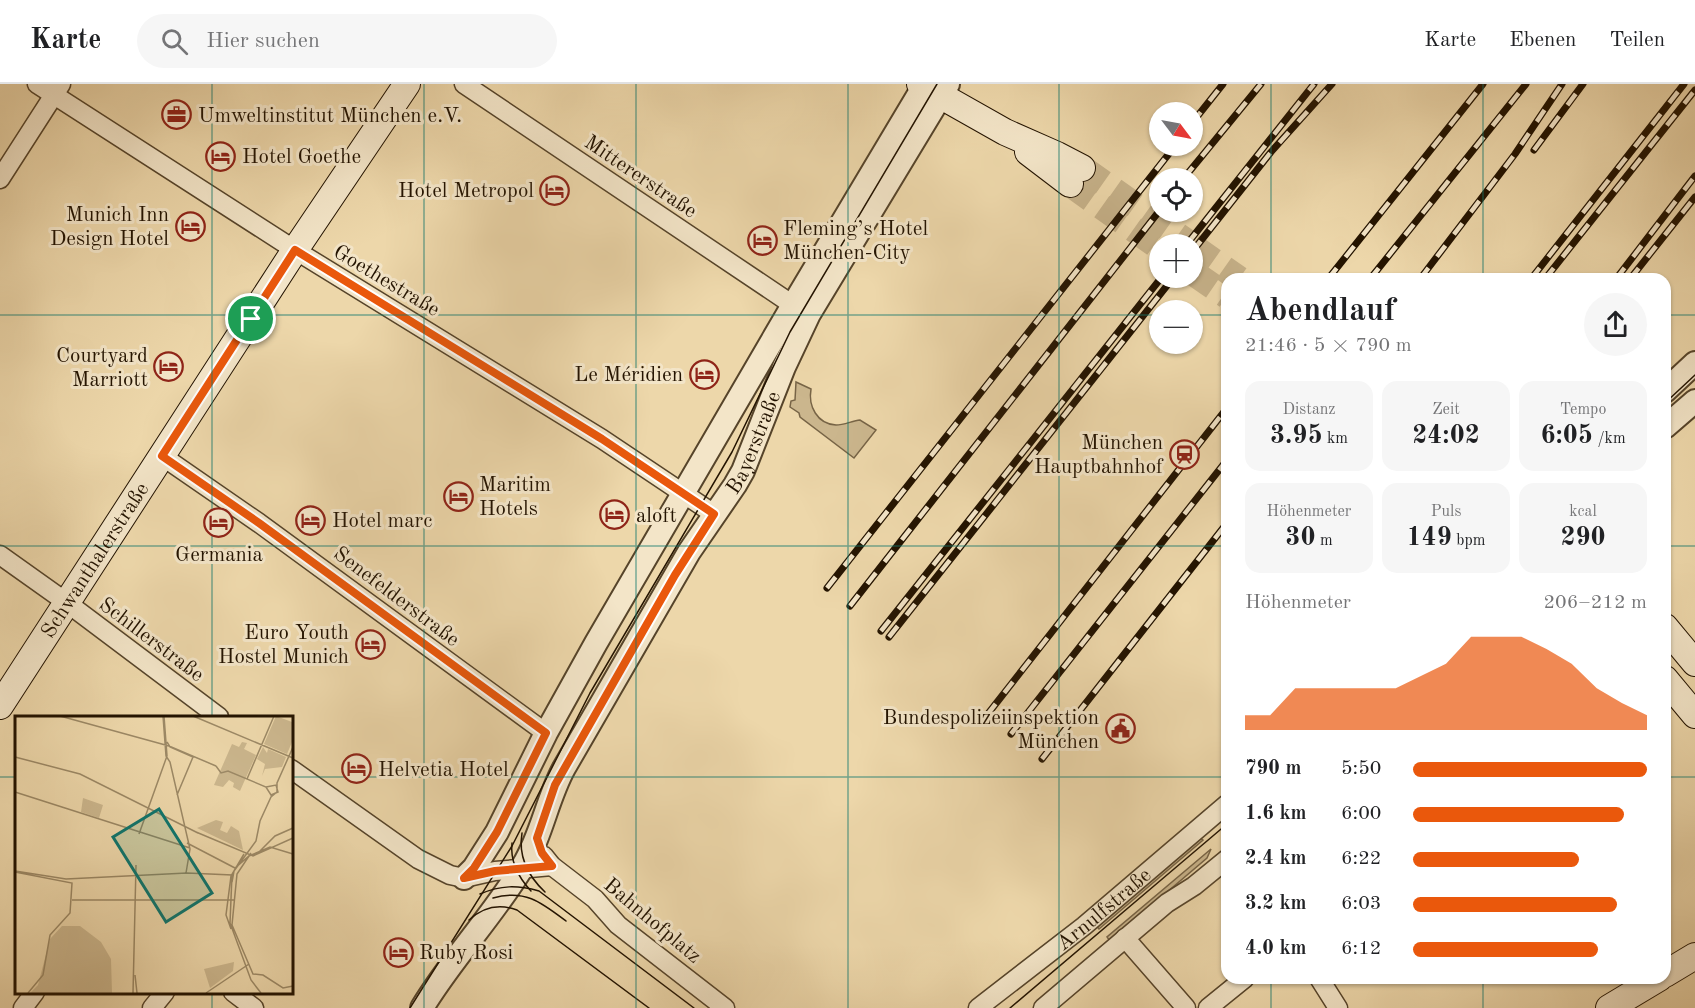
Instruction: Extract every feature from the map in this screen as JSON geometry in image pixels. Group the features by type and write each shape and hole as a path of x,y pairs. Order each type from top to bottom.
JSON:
{"main road":[{"name":"Schwanthalerstraße","path":"0,706 295,250 407,84"},
{"path":"932,87 1005,132 1057,155 1076,176"},
{"path":"1671,634 1695,663"},
{"path":"1671,686 1695,715"},
{"path":"1671,970 1695,956"},
{"path":"1610,1008 1649,984"}],"street":[{"name":"Goethestraße","path":"37,84 57,89 295,250 592,433 714,514"},
{"name":"Mittererstraße","path":"464,84 793,305"},
{"name":"Bayerstraße","path":"464,878 474,868 497,832 546,733 793,305 932,87"},
{"name":"Bayerstraße","path":"422,1008 438,982 520,870 537,838 555,785 564,768 684,559 731,492 809,314 932,87"},
{"path":"0,179 57,89"},
{"path":"1671,385 1695,363"},
{"path":"1671,422 1695,401"},
{"name":"Senefelderstraße","path":"162,456 259,523 546,733"},
{"name":"Schillerstraße","path":"0,555 218,716"},
{"path":"292,770 418,859 450,875 464,878 495,871 552,866"},
{"name":"Arnulfstraße","path":"978,1008 1084,926 1221,809"},
{"name":"Bahnhofplatz","path":"537,838 542,853 552,866 595,899 618,925 726,1008"},
{"name":"Arnulfstraße","path":"1043,1008 1167,903 1221,865"},
{"path":"1125,938 1186,1008"},
{"path":"1208,1008 1238,984"},
{"path":"1322,984 1338,1008"},
{"path":"23,1008 34,993"},
{"path":"152,1008 164,993"},
{"path":"233,993 254,1008"}],"shaded area":[{"path":"796,382 811,389 811,402 815,413 829,424 836,425 860,420 876,430 854,458 790,407 791,401 795,400"},
{"path":"1200,838 1203,840 1099,929 1094,923"},
{"path":"1211,849 1207,858 1126,927 1112,944 1107,937"}],"tunnel":[{"path":"1082,168 1176,234"},
{"path":"1070,184 1149,240"},
{"path":"1203,254 1230,273"},
{"path":"1203,280 1221,292"}],"tram line":[{"path":"410,1008 512,846 590,693 732,452 790,332 937,84"},
{"path":"1671,397 1695,375"},
{"path":"1010,1008 1221,829"},
{"path":"522,833 521,842 526,866 545,892"},
{"path":"512,843 512,856 516,869 531,891"},
{"path":"480,894 509,887 539,891 694,1008"},
{"path":"493,898 524,896 549,908 566,921"},
{"path":"469,920 485,909 503,907 517,910 649,1008"}],"railway":[{"path":"1203,109 1223,84"},
{"path":"1192,168 1261,84"},
{"path":"1195,234 1314,84"},
{"path":"1203,238 1271,152 1332,84"},
{"path":"1333,273 1483,84"},
{"path":"1375,273 1526,84"},
{"path":"1425,273 1515,154 1562,84"},
{"path":"1534,150 1583,84"},
{"path":"1536,273 1684,84"},
{"path":"1550,273 1695,90"},
{"path":"827,588 1167,156"},
{"path":"1621,273 1695,176"},
{"path":"1635,273 1695,197"},
{"path":"850,606 1151,222"},
{"path":"881,631 1153,288"},
{"path":"889,637 1165,288"},
{"path":"987,715 1221,416"},
{"path":"1011,734 1221,468"},
{"path":"1042,759 1221,531"}],"place":[{"name":"Umweltinstitut München e.V.","path":"177,115"},
{"name":"Hotel Goethe","path":"221,156"},
{"name":"Hotel Metropol","path":"555,190"},
{"name":"Munich Inn Design Hotel","path":"190,226"},
{"name":"Fleming’s Hotel München-City","path":"762,240"},
{"name":"Courtyard Marriott","path":"169,367"},
{"name":"Le Méridien","path":"704,374"},
{"name":"München Hauptbahnhof","path":"1184,454"},
{"name":"Maritim Hotels","path":"458,496"},
{"name":"aloft","path":"615,515"},
{"name":"Hotel marc","path":"311,520"},
{"name":"Germania","path":"219,523"},
{"name":"Euro Youth Hostel Munich","path":"370,644"},
{"name":"Bundespolizeiinspektion München","path":"1120,729"},
{"name":"Helvetia Hotel","path":"357,769"},
{"name":"Ruby Rosi","path":"398,952"}],"route":[{"path":"295,250 602,439 714,514 675,575 555,785 537,838 542,853 552,866 495,871 464,878 474,868 497,832 546,733 369,602 162,456 251,319 295,250"}]}
